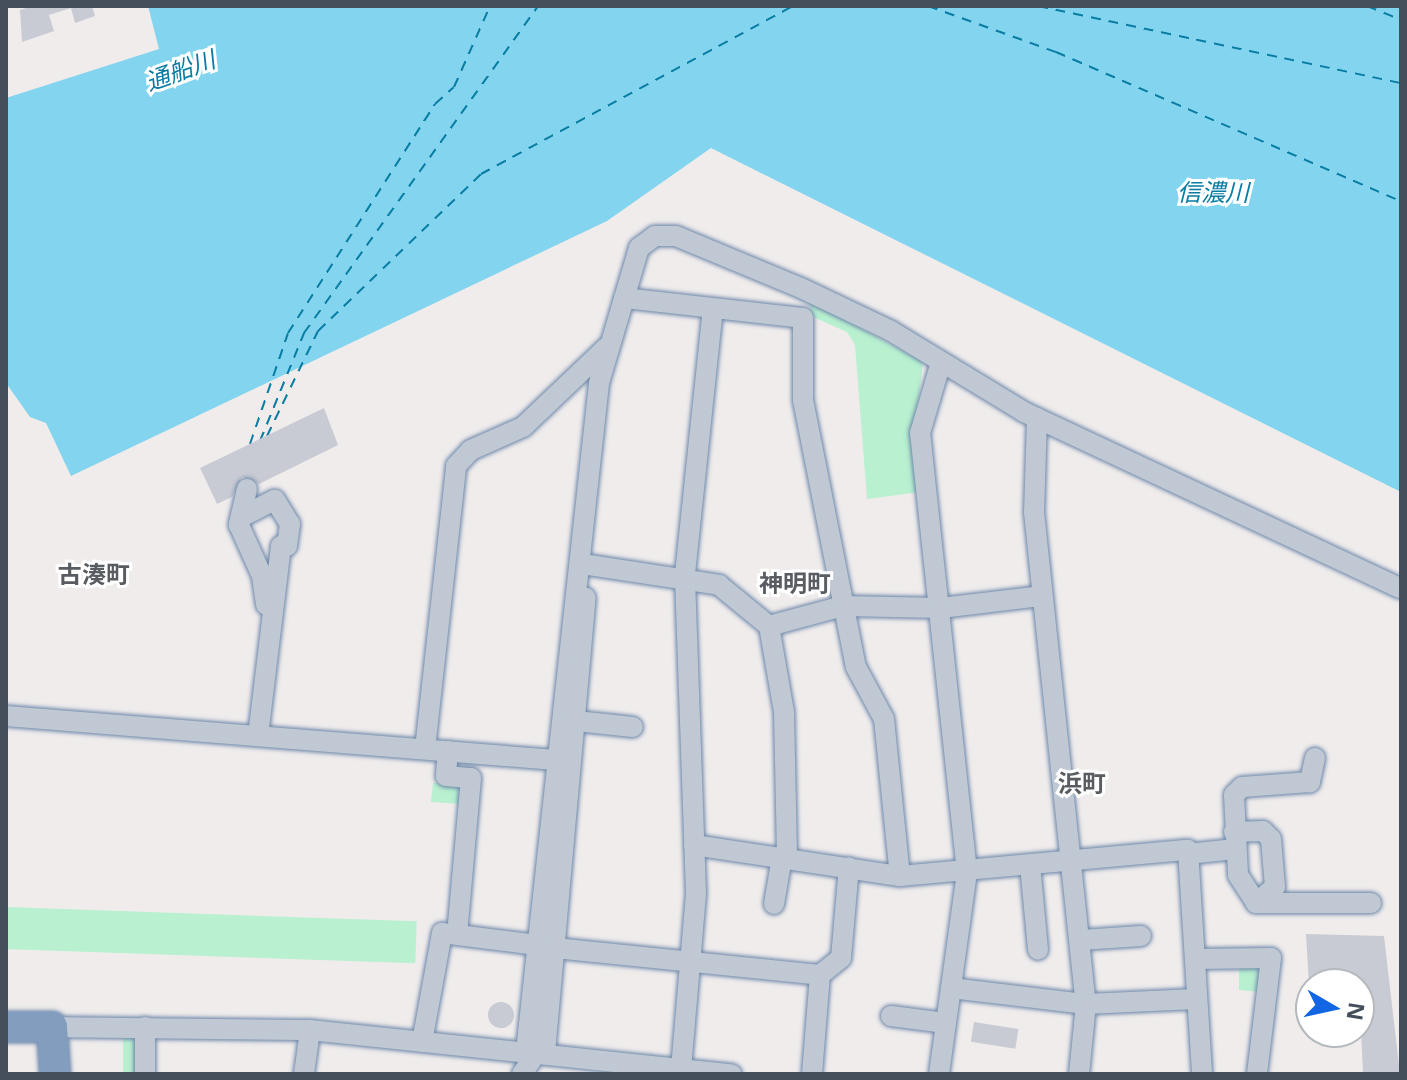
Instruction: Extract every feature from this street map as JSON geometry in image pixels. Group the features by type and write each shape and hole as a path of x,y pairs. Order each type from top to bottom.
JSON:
{"highway":[{"path":"6,1027 52,1027 55,1074"}],"street":[{"path":"522,1074 536,1052 597,397 639,248 655,236 676,236 826,300 1037,418 1401,589"},
{"path":"622,303 803,318 803,400 856,667 884,719 900,876"},
{"path":"564,761 576,721 589,565 622,303"},
{"path":"681,1069 694,963 694,845 685,574 713,309"},
{"path":"425,749 456,466 471,450 523,427 610,344"},
{"path":"939,1074 967,872 920,433 941,362"},
{"path":"1037,418 1032,472 1042,596 1086,1004 1079,1074"},
{"path":"247,489 241,517 262,576 269,629"},
{"path":"241,517 275,500 290,524 269,629 258,736"},
{"path":"589,565 685,574 719,585 769,626 784,712 785,857 774,904"},
{"path":"769,626 843,606 941,608 1042,596"},
{"path":"6,716 564,761"},
{"path":"576,721 633,727"},
{"path":"448,751 446,776 471,778 458,925"},
{"path":"1256,903 1238,875 1235,840 1237,790 1310,782 1315,758"},
{"path":"694,845 900,876 1188,854 1263,831 1271,839 1275,887 1256,903"},
{"path":"1188,854 1202,1074"},
{"path":"1030,865 1038,950"},
{"path":"422,1042 442,933 546,947 820,975 841,958 849,867"},
{"path":"1256,903 1371,903"},
{"path":"1081,940 1141,936"},
{"path":"1195,959 1271,958 1257,1074"},
{"path":"812,1074 820,975"},
{"path":"951,988 1086,1004 1196,999"},
{"path":"891,1016 946,1023"},
{"path":"52,1027 310,1030 732,1074"},
{"path":"145,1027 145,1074"},
{"path":"304,1074 310,1030"}],"green space":[{"path":"810,301 923,362 915,431 920,492 867,499 855,345 847,332 811,316"},
{"path":"433,783 459,785 463,804 431,802"},
{"path":"6,907 417,921 415,963 6,949"},
{"path":"1239,966 1259,966 1261,992 1239,990"},
{"path":"123,1027 145,1027 145,1074 123,1074"}],"water":[{"name":"信濃川","path":"148,6 1401,6 1401,492 711,148 607,221 71,476 46,423 30,417 6,383 6,98 159,49"}],"building":[{"path":"32,6 71,8 49,15 54,31 22,42 20,10"},
{"path":"92,6 95,16 75,23 71,8"},
{"path":"324,408 338,445 259,484 242,477 232,497 217,504 200,468"},
{"path":"1306,934 1384,936 1400,1074 1363,1074 1362,1048 1375,1048 1375,968 1308,968"},
{"path":"501,1002 510,1006 514,1015 510,1024 501,1028 492,1024 488,1015 492,1006"},
{"path":"974,1022 1018,1029 1015,1049 971,1042"}],"ferry route":[{"path":"250,444 288,333 435,104 454,87 490,6"},
{"path":"260,441 304,333 538,6"},
{"path":"267,436 318,331 481,174 793,6"},
{"path":"928,6 1056,52 1401,201"},
{"path":"1038,6 1401,83"},
{"path":"1367,6 1401,20"}],"district":[{"name":"古湊町","path":"94,574"},
{"name":"神明町","path":"795,583"},
{"name":"浜町","path":"1082,783"}],"water label":[{"name":"通船川","path":"180,70"}]}
